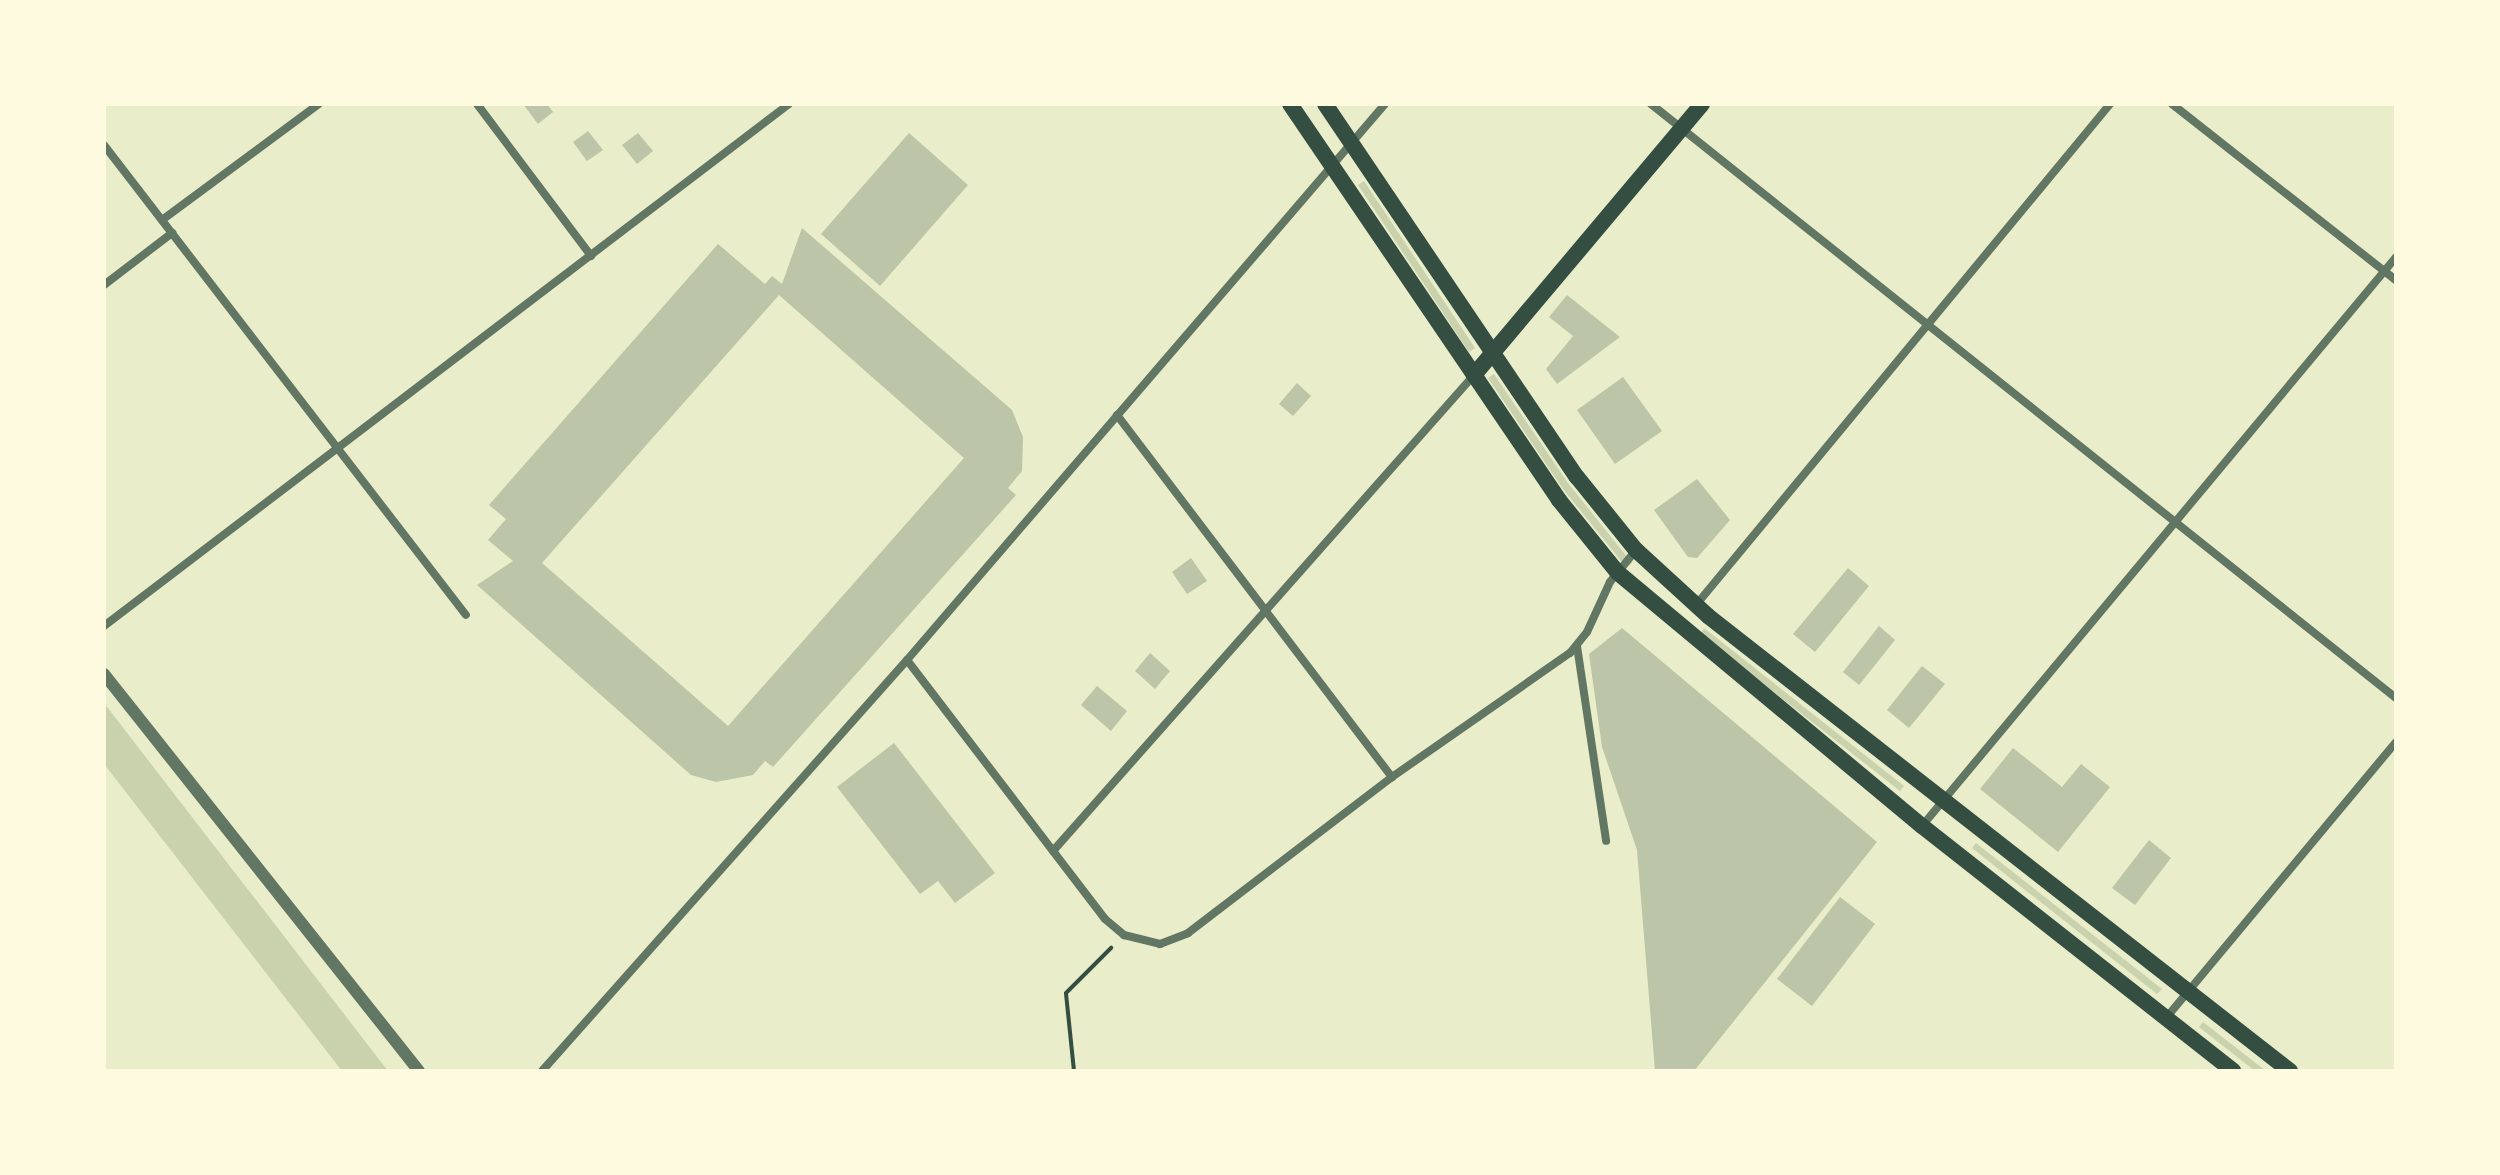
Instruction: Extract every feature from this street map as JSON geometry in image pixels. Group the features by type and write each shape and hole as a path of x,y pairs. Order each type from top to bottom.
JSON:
{"main road":[{"path":"1290,104 1559,500 1617,572 1922,826 2233,1071"},
{"path":"1325,104 1577,477 1636,550 1696,606 2290,1071"},
{"path":"1474,375 1702,104"}],"street":[{"path":"162,220 319,104"},
{"path":"477,104 591,256"},
{"path":"104,626 789,104"},
{"path":"542,1071 907,660 1330,164 1352,144 1385,104"},
{"path":"1651,104 2396,698"},
{"path":"1696,606 2110,104"},
{"path":"2172,104 2396,280"},
{"path":"104,145 466,615"},
{"path":"104,285 172,233"},
{"path":"1922,826 2396,257"},
{"path":"1053,851 1262,610 1474,375"},
{"path":"1117,415 1262,610 1392,777"},
{"path":"907,660 1105,919 1124,935 1160,944 1188,933 1392,777 1577,646 1617,572 1636,550"},
{"path":"1577,646 1606,841"},
{"path":"104,674 419,1071"},
{"path":"2166,1018 2186,990 2396,742"}],"path":[{"path":"1074,1071 1066,993 1111,948"}],"green space":[{"path":"1364,181 1475,348 1469,352 1358,185"},
{"path":"1494,374 1568,483 1632,563 1626,567 1563,489 1488,378"},
{"path":"1704,628 1904,786 1900,791 1700,634"},
{"path":"104,703 388,1071 342,1071 104,764"},
{"path":"1976,843 2162,989 2157,994 1972,848"},
{"path":"2203,1022 2266,1071 2255,1071 2199,1027"}],"building":[{"path":"523,104 547,104 553,112 538,124"},
{"path":"588,131 603,150 587,161 573,142"},
{"path":"638,133 653,151 637,164 622,145"},
{"path":"909,133 968,185 880,286 821,234"},
{"path":"802,228 1012,410 1023,437 1022,471 1008,488 1016,495 773,767 765,761 753,775 716,782 691,775 477,585 513,561 488,540 506,519 489,505 718,244 765,284 772,276 782,284","holes":["779,295 964,458 728,726 542,563"]},
{"path":"1567,295 1620,337 1557,384 1546,369 1573,336 1549,317"},
{"path":"1623,377 1662,431 1615,464 1577,410"},
{"path":"1297,383 1311,396 1293,416 1279,404"},
{"path":"1697,479 1730,520 1697,558 1688,557 1654,510"},
{"path":"1191,558 1207,581 1187,594 1172,572"},
{"path":"1848,568 1869,586 1815,652 1793,634"},
{"path":"1879,626 1895,640 1859,685 1843,672"},
{"path":"1622,628 1877,842 1694,1071 1655,1071 1637,850 1602,747 1589,654"},
{"path":"1150,653 1170,671 1155,689 1135,671"},
{"path":"1922,666 1945,684 1909,728 1887,710"},
{"path":"1097,686 1127,711 1111,731 1081,705"},
{"path":"894,743 995,873 955,903 938,881 920,894 837,787"},
{"path":"2013,748 2062,787 2081,764 2110,787 2058,852 1980,789"},
{"path":"2149,840 2171,858 2135,905 2112,888"},
{"path":"1840,897 1875,924 1812,1006 1777,979"}]}
